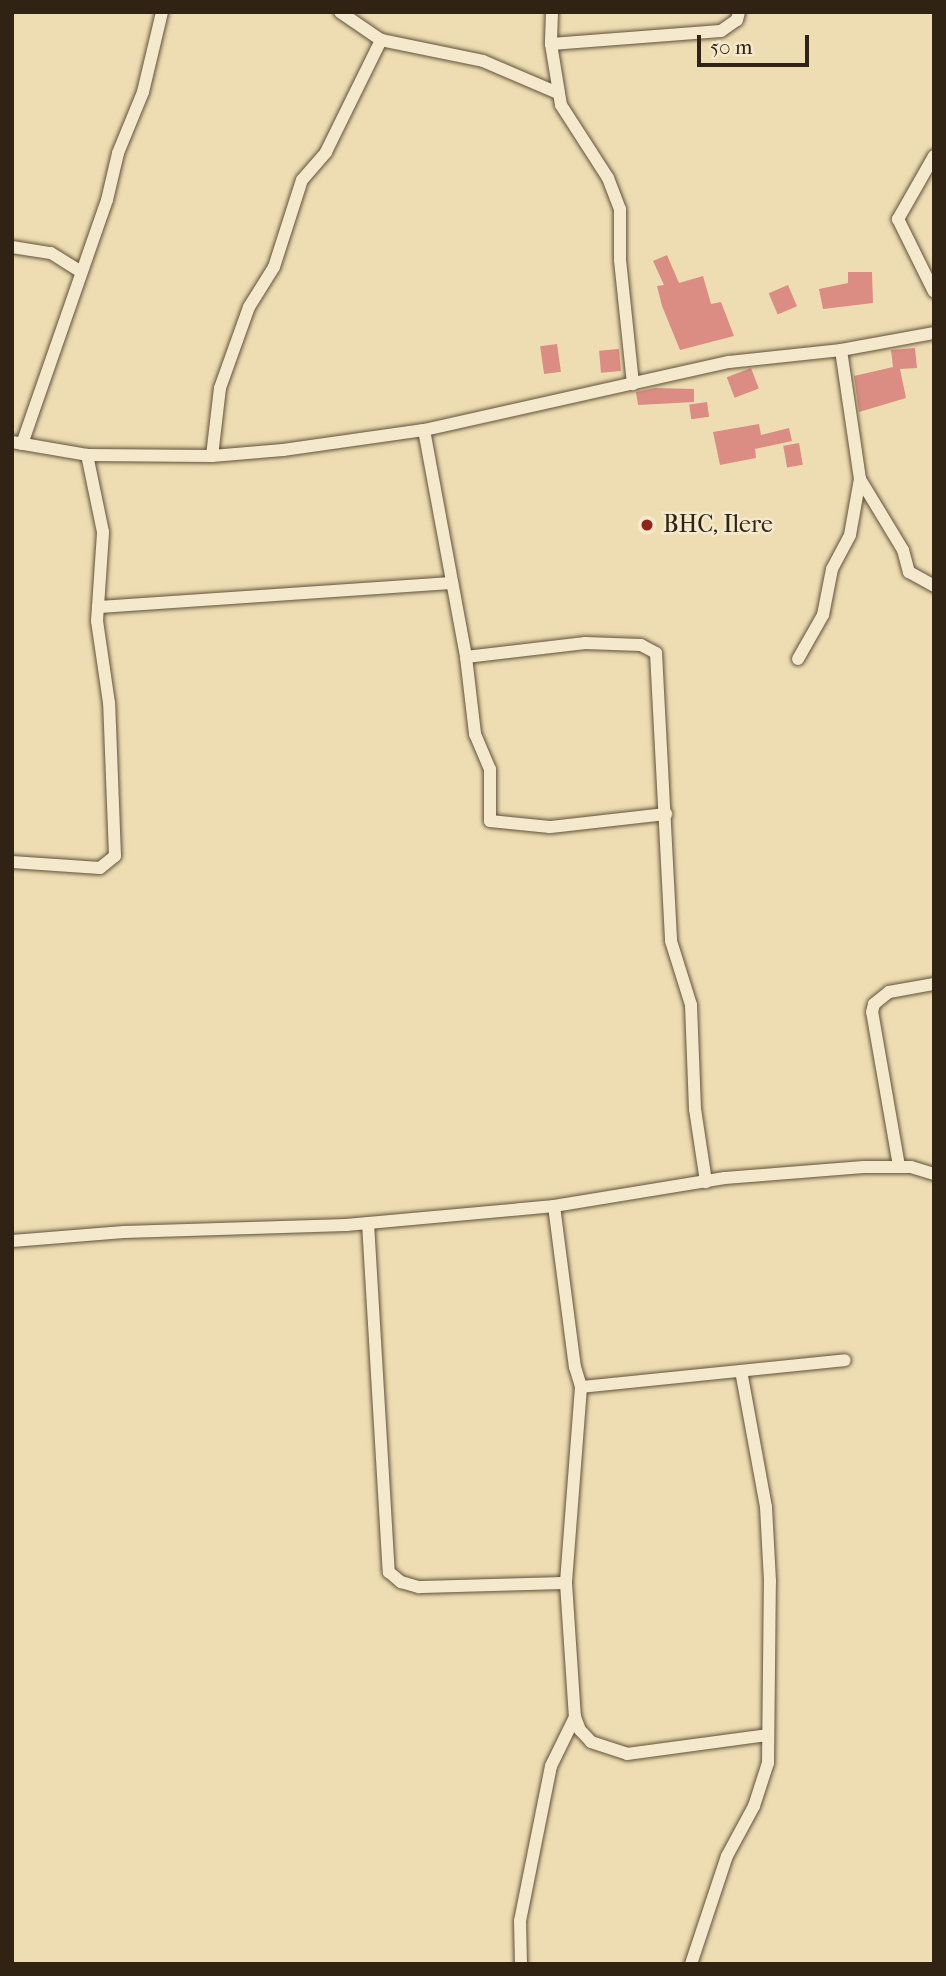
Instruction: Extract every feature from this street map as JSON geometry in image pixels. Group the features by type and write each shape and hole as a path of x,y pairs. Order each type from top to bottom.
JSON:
{"street":[{"path":"162,12 143,92 118,152 107,200 17,443 87,455 212,456 424,430 729,362 841,350 934,333"},
{"path":"340,12 381,40 483,61 558,93"},
{"path":"552,12 551,44 558,93 566,116 617,195 633,384"},
{"path":"551,44 721,31 737,20 740,12"},
{"path":"212,456 220,388 249,307 274,267 302,180 326,152 381,40"},
{"path":"934,156 898,219 934,292"},
{"path":"12,247 51,253 81,272"},
{"path":"798,659 823,615 832,569 850,535 860,479 841,350"},
{"path":"424,430 466,657 475,734 490,769 490,821 550,827 666,814"},
{"path":"12,862 100,868 115,856 108,703 98,607 103,532 87,455"},
{"path":"860,479 903,550 909,572 934,586"},
{"path":"98,607 452,583"},
{"path":"466,657 568,644 652,649 658,661 671,941 691,1005 695,1109 706,1182"},
{"path":"899,1166 872,1012 874,1004 888,992 934,984"},
{"path":"12,1241 368,1223 554,1206 706,1182 899,1166 934,1174"},
{"path":"554,1206 582,1387 566,1583 575,1717 591,1742 627,1754 767,1735"},
{"path":"368,1223 389,1572 401,1583 419,1587 566,1583"},
{"path":"582,1387 845,1360"},
{"path":"691,1964 727,1856 766,1778 770,1581 764,1479 746,1411 741,1371"},
{"path":"521,1964 520,1921 551,1766 575,1717"}],"building":[{"path":"667,255 679,283 703,276 711,304 721,302 734,336 680,350 662,306 657,286 664,285 653,261"},
{"path":"848,272 872,272 873,303 823,309 819,289 848,283"},
{"path":"788,285 797,306 778,314 769,293"},
{"path":"557,344 561,372 544,374 540,346"},
{"path":"915,348 917,368 900,369 906,398 859,412 854,376 893,367 891,350"},
{"path":"619,349 621,371 601,373 599,351"},
{"path":"751,368 759,389 735,398 727,377"},
{"path":"655,388 694,389 694,402 638,405 636,392"},
{"path":"707,402 709,417 691,419 689,405"},
{"path":"759,424 761,435 789,428 792,441 755,449 756,458 720,465 713,432"},
{"path":"799,443 803,465 787,467 783,446"}],"place":[{"name":"BHC, Ilere","path":"647,525"}]}
